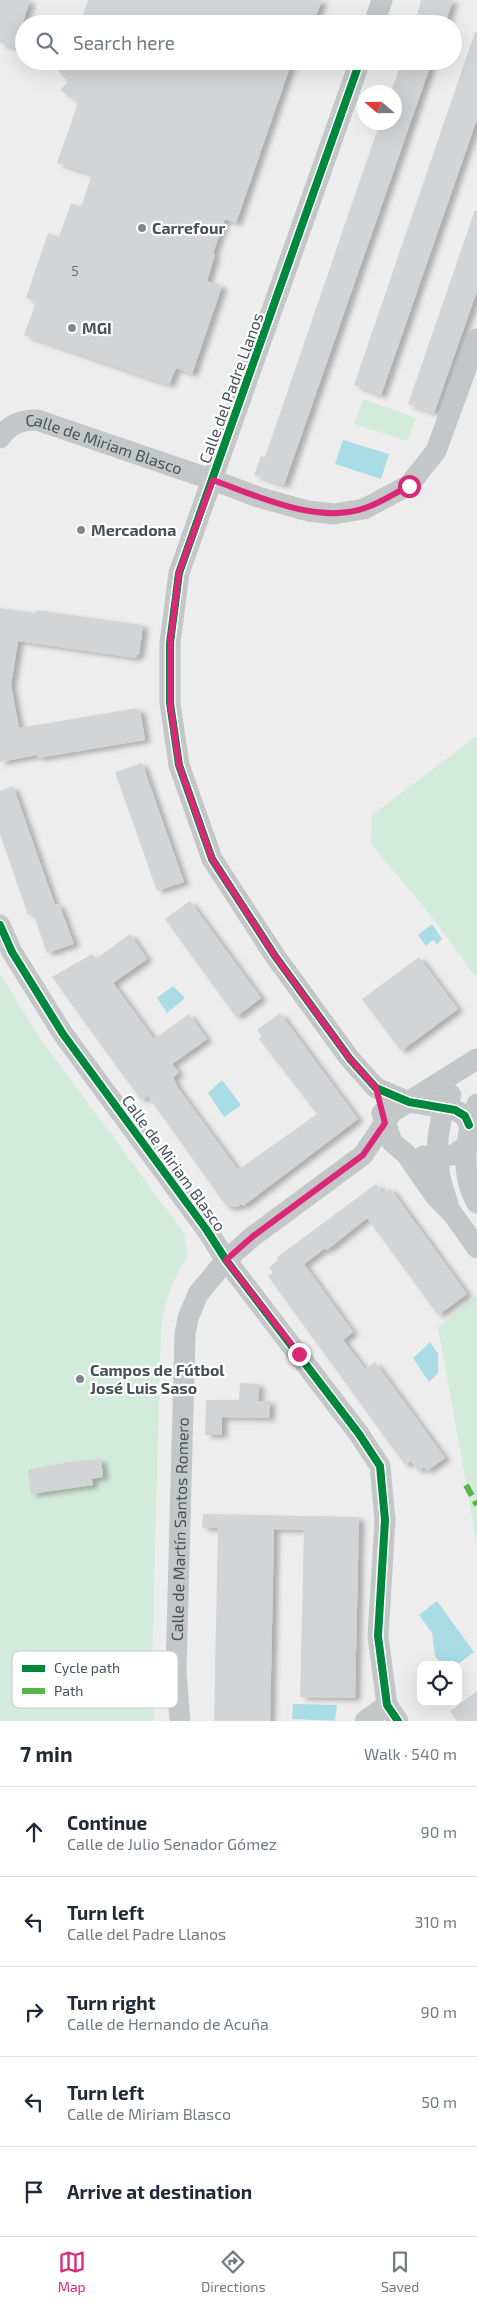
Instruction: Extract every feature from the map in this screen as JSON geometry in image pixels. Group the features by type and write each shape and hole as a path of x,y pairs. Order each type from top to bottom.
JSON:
{"street":[{"path":"377,15 382,0"},
{"name":"Calle del Padre Llanos","path":"357,70 179,572 170,643 170,703 179,765 212,859 281,964 350,1059 376,1088 409,1102 444,1107 465,1116 470,1125"},
{"name":"Calle de Miriam Blasco","path":"0,438 7,428 22,420 37,420 258,497 300,509 334,514 364,508 409,486 436,451 477,339"},
{"name":"Calle de Miriam Blasco","path":"0,924 12,952 63,1034 206,1229 226,1260 359,1434 380,1466 385,1520 378,1636 393,1713"},
{"path":"475,1061 457,1083 444,1107 438,1133 438,1156 442,1188 452,1213 477,1248"},
{"name":"Calle de Martín Santos Romero","path":"176,1651 184,1334 188,1318 198,1294 226,1260 252,1237 363,1155 392,1112 475,1061"},
{"name":"Calle del Padre Llanos","path":"376,1088 392,1142 406,1154 436,1197 452,1213"},
{"path":"477,1104 466,1146 466,1172 477,1203"},
{"path":"363,1155 454,1155 466,1146"},
{"name":"Calle de Martín Santos Romero","path":"178,1696 180,1721"},
{"path":"365,1721 393,1713"}],"green space":[{"path":"363,399 416,418 407,441 354,424"},
{"path":"477,736 477,979 433,918 371,844 372,815"},
{"name":"Campos de Fútbol José Luis Saso","path":"0,974 42,1041 184,1233 188,1255 170,1290 161,1328 152,1651 12,1651 12,1708 153,1708 155,1721 0,1721"},
{"path":"477,1296 477,1544 438,1327"}],"water":[{"path":"343,440 389,454 381,479 335,464"},
{"path":"432,924 442,939 437,944 433,940 426,946 418,935"},
{"path":"173,986 185,998 167,1013 157,998"},
{"path":"222,1080 241,1105 224,1117 208,1093"},
{"path":"430,1342 438,1354 438,1373 429,1382 413,1358"},
{"path":"437,1601 474,1652 462,1661 439,1661 435,1656 432,1633 419,1615"},
{"path":"293,1704 337,1705 335,1721 292,1719"}],"building":[{"path":"0,0 30,0 25,15 15,15 15,48 0,43"},
{"path":"88,0 322,0 316,15 83,15"},
{"path":"421,0 453,0 448,15 417,15"},
{"path":"475,32 477,32 477,119 381,395 354,385"},
{"name":"Carrefour","path":"289,70 236,223 225,219 213,253 215,254 207,281 222,286 192,374 176,368 169,385 24,335 36,302 26,298 48,233 59,237 71,203 81,207 92,174 57,163 78,103 60,90 68,82 58,71"},
{"path":"399,70 429,70 284,485 254,475 261,456 265,457 377,130 402,130 402,85 393,85"},
{"path":"475,210 477,211 477,291 434,413 408,404"},
{"path":"0,608 35,613 36,610 143,625 139,655 136,658 18,641 11,685 19,728 137,708 137,710 140,710 145,740 38,758 37,755 0,762"},
{"path":"142,763 184,882 157,891 115,772"},
{"path":"13,786 55,905 59,904 74,944 47,953 33,913 28,915 0,834 0,791"},
{"path":"190,901 261,998 236,1017 165,919"},
{"path":"130,934 147,959 113,983 154,1039 189,1014 207,1039 172,1064 179,1073 173,1077 178,1088 238,1170 317,1114 259,1039 262,1037 257,1030 280,1013 358,1119 243,1206 241,1204 237,1207 227,1207 148,1096 141,1100 52,977 92,954 96,959"},
{"path":"419,957 458,1009 401,1051 362,999"},
{"path":"376,1184 383,1193 390,1188 467,1294 438,1315 367,1218 327,1250 325,1248 304,1264 353,1332 343,1340 365,1369 375,1362 445,1458 427,1471 424,1467 418,1471 411,1461 405,1465 268,1276 273,1273 269,1267 278,1260 276,1258"},
{"path":"240,1383 259,1384 258,1401 270,1401 269,1418 222,1417 222,1435 205,1435 206,1400 239,1400"},
{"path":"101,1459 103,1477 92,1479 93,1485 31,1494 28,1470 69,1462"},
{"path":"203,1514 359,1517 355,1698 300,1697 304,1530 274,1529 270,1721 214,1721 218,1528 202,1528"},
{"path":"477,1691 477,1721 457,1721 450,1711 457,1706 462,1706 462,1702"}],"marked path":[{"path":"466,1485 477,1505"}],"cycle path":[{"path":"357,70 179,573 170,643 170,703 179,765 212,859 275,956 350,1059 376,1088 409,1102 455,1110 465,1116 469,1125"},
{"path":"0,925 12,952 63,1034 206,1229 226,1260 359,1434 380,1466 385,1520 378,1636 387,1705 398,1721"}],"place":[{"name":"Carrefour","path":"142,228"},
{"name":"MGI","path":"72,328"},
{"name":"Mercadona","path":"81,530"},
{"name":"Campos de Fútbol José Luis Saso","path":"80,1379"}],"route":[{"path":"299,1354 226,1260 252,1237 363,1155 385,1123 376,1088 350,1059 275,956 212,859 179,765 170,703 170,643 179,572 213,480 258,497 308,511 334,514 364,508 409,486"}]}
